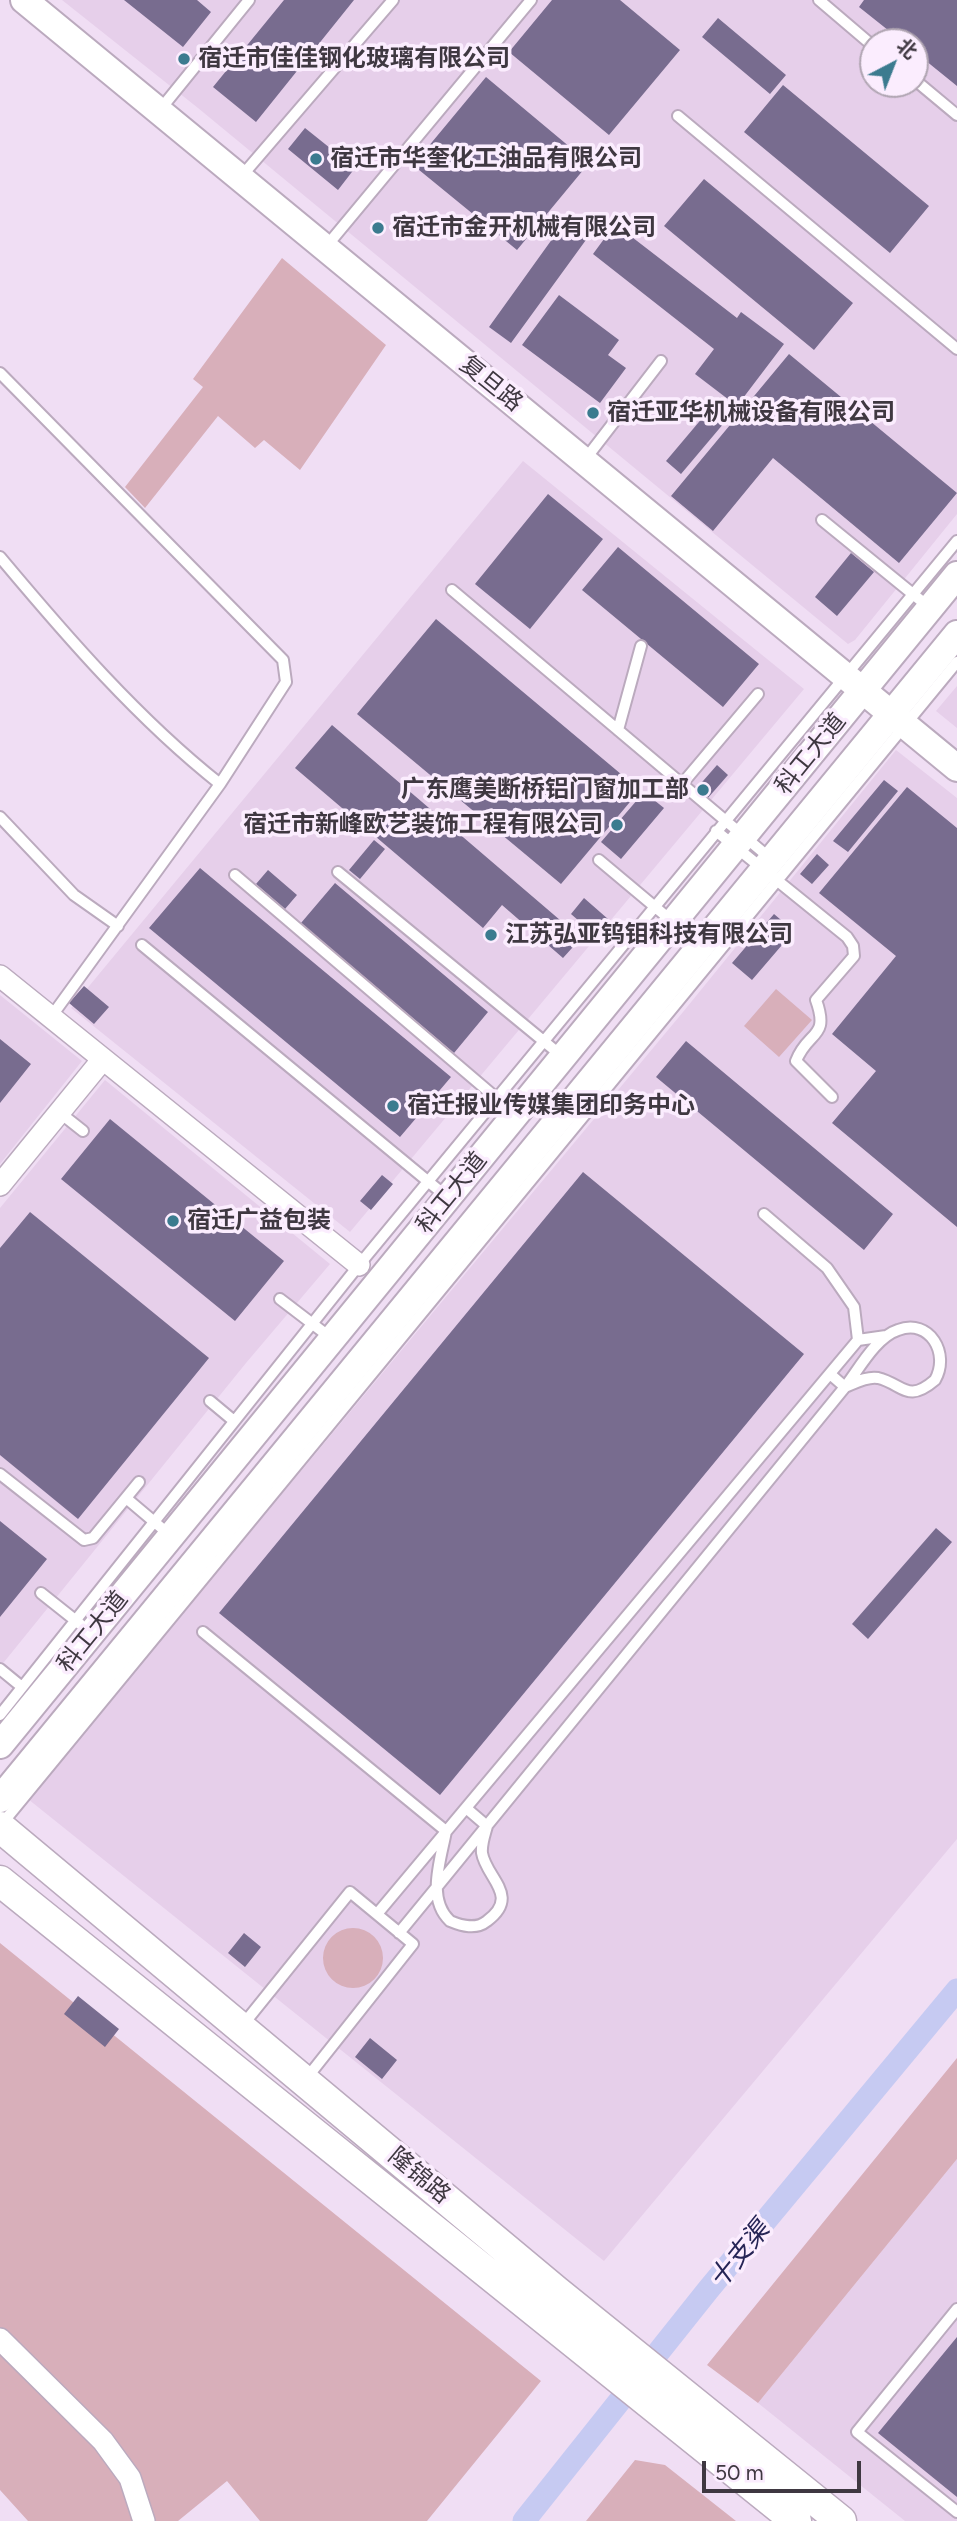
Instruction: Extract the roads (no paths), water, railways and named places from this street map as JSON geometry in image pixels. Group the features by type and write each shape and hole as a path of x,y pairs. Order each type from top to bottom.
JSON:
{"main road":[{"name":"隆锦路","path":"0,1826 305,2081 547,2302"},
{"name":"隆锦路","path":"0,1881 547,2302 719,2441 841,2521"},
{"name":"隆锦路","path":"719,2441 796,2521"}],"street":[{"name":"复旦路","path":"24,0 957,768"},
{"name":"科工大道","path":"0,1745 83,1627 506,1106 921,601 957,576"},
{"name":"科工大道","path":"0,1799 771,870 899,720 957,634"},
{"path":"0,976 359,1265"},
{"path":"4,1173 103,1059"},
{"path":"0,2339 103,2441 130,2477 144,2521"}],"lane":[{"path":"159,111 249,0"},
{"path":"240,178 393,0"},
{"path":"325,247 531,0"},
{"path":"824,2 859,33"},
{"path":"929,92 957,115"},
{"path":"678,116 957,349"},
{"path":"584,461 661,361"},
{"path":"0,373 283,660 286,682 220,785 51,1017"},
{"path":"822,520 921,601 957,541"},
{"path":"0,557 144,715 182,754 220,785"},
{"path":"452,590 682,784 730,833 853,946 854,956 816,1000 823,1017 820,1027 796,1061 832,1097"},
{"path":"618,730 641,646"},
{"path":"899,720 957,662"},
{"path":"682,784 758,694"},
{"path":"0,817 74,895 118,926"},
{"path":"599,860 664,914"},
{"path":"0,1826 771,870"},
{"path":"338,872 553,1049"},
{"path":"235,876 506,1106"},
{"path":"126,1498 163,1529 234,1421 322,1331 359,1265 438,1190 142,945"},
{"path":"59,1112 83,1130"},
{"path":"764,1214 827,1268 854,1307 858,1340"},
{"path":"280,1299 322,1331"},
{"path":"377,1914 858,1340 886,1336 910,1327 933,1338 942,1359 935,1380 915,1391 898,1389 882,1379 870,1377 845,1387"},
{"path":"399,1933 886,1336"},
{"path":"830,1374 845,1387"},
{"path":"210,1401 234,1421"},
{"path":"0,1474 83,1540 93,1538 139,1482"},
{"path":"0,1714 22,1687 83,1627 41,1593"},
{"path":"202,1632 446,1831"},
{"path":"0,1668 22,1687"},
{"path":"466,1808 487,1826"},
{"path":"446,1831 436,1888 443,1914 450,1921 474,1926 485,1923 495,1914 501,1903 502,1891 481,1849 487,1826"},
{"path":"241,2028 350,1892 377,1914 413,1944 305,2081"},
{"path":"957,2309 857,2432 957,2512"}],"waterway":[{"name":"十支渠","path":"524,2521 708,2290 957,1990"}],"place":[{"name":"宿迁市佳佳钢化玻璃有限公司","path":"184,59"},
{"name":"宿迁市华奎化工油品有限公司","path":"316,159"},
{"name":"宿迁市金开机械有限公司","path":"378,228"},
{"name":"宿迁亚华机械设备有限公司","path":"593,413"},
{"name":"广东鹰美断桥铝门窗加工部","path":"703,790"},
{"name":"宿迁市新峰欧艺装饰工程有限公司","path":"617,825"},
{"name":"江苏弘亚钨钼科技有限公司","path":"491,935"},
{"name":"宿迁报业传媒集团印务中心","path":"393,1106"},
{"name":"宿迁广益包装","path":"173,1221"}]}
